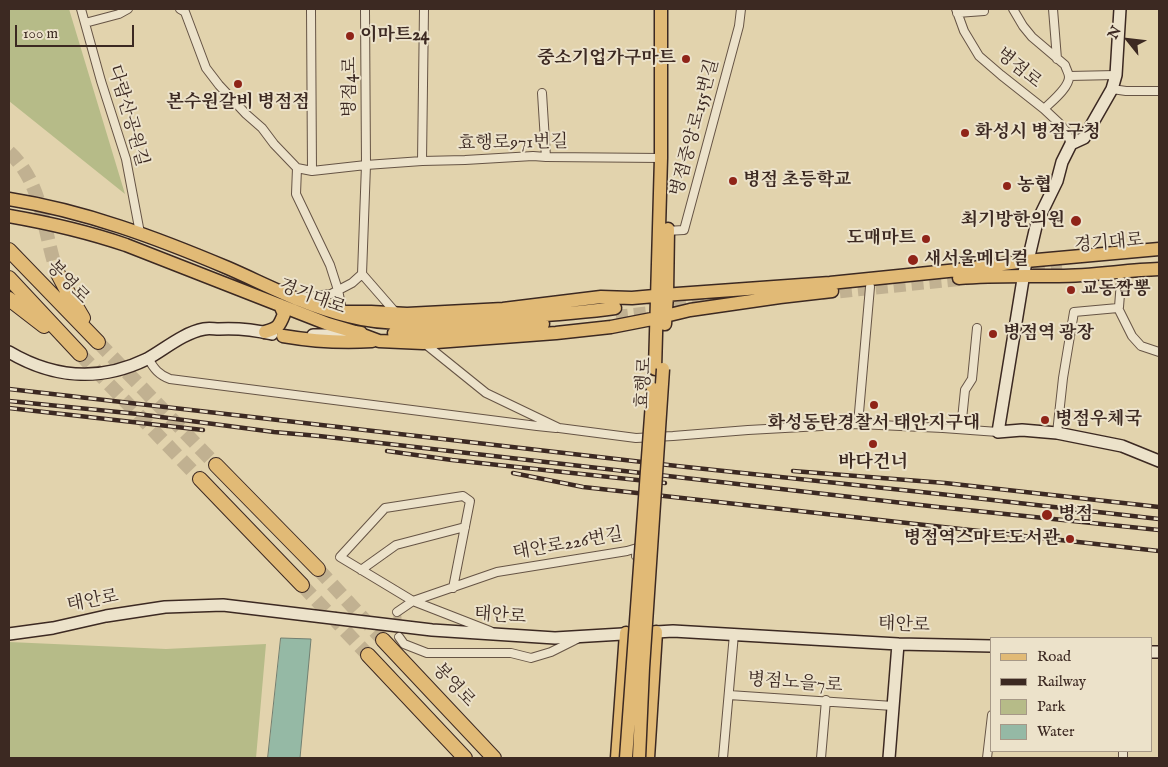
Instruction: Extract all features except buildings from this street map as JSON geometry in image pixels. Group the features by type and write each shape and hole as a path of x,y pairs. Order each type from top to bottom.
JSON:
{"highway":[{"name":"봉영로","path":"9,250 98,342 57,272"},
{"path":"9,278 80,354 9,299"},
{"path":"216,465 318,569"},
{"path":"200,479 302,585"},
{"name":"봉영로","path":"383,640 494,758"},
{"path":"368,655 465,758"}],"main road":[{"name":"효행로","path":"661,9 663,232"},
{"name":"효행로","path":"639,758 662,296 669,9"},
{"name":"경기대로","path":"9,199 62,209 140,233 190,252 294,298 376,322 410,324 615,312 532,325 428,334 355,332 328,324 98,235 9,216"},
{"path":"283,336 344,342 423,343 611,327 690,310 762,299 980,276 1024,275 1159,249"},
{"name":"경기대로","path":"1060,268 1101,261 1159,257"},
{"name":"경기대로","path":"340,313 407,314 504,310 601,297 632,298 830,283 1026,261 1060,268 1159,265"},
{"path":"1060,268 1159,269"},
{"path":"265,332 276,328 282,321 284,314 280,305"},
{"path":"355,332 379,341"},
{"path":"626,758 659,369"},
{"path":"648,758 656,632"},
{"path":"617,758 629,633"}],"street":[{"name":"다람산공원길","path":"81,9 101,81 126,159 140,233"},
{"path":"85,23 119,14 128,9"},
{"path":"180,9 185,12 210,74 297,168 312,171 366,165"},
{"path":"311,9 312,171"},
{"name":"병점4로","path":"362,274 366,165 366,9"},
{"path":"422,161 424,9"},
{"name":"병점중앙로155번길","path":"663,232 684,230 739,26 741,9"},
{"path":"1013,9 1032,37 1065,65 1069,76 1063,90 1044,109"},
{"path":"1053,9 1057,59"},
{"path":"998,432 1026,261 1037,222 1057,181 1062,162 1071,144 1084,138 1112,89 1116,76 1120,9"},
{"path":"957,11 984,11"},
{"name":"병점로","path":"957,11 964,31 979,56 1044,109 1066,131 1071,144"},
{"path":"1069,76 1116,76"},
{"path":"1112,89 1159,91"},
{"path":"542,93 546,158"},
{"name":"효행로971번길","path":"366,165 533,156 546,158 661,158"},
{"path":"297,168 296,194 330,265 338,290 340,313"},
{"path":"294,298 331,294 352,283 362,274 396,313"},
{"path":"1121,282 1118,308 1132,336 1141,346 1159,352"},
{"path":"858,424 870,288"},
{"path":"1056,433 1074,312 1118,308"},
{"path":"9,352 24,361 46,369 67,374 85,375 118,370 148,358 181,338 204,329 235,328 283,336 344,335 355,332"},
{"path":"961,429 965,390 972,379 977,328"},
{"path":"423,343 486,393 559,428"},
{"path":"148,358 162,376 170,379 636,438 858,424 998,432 1026,431 1056,433 1122,446 1159,461"},
{"path":"453,588 470,501 463,496 385,508 340,557 413,601 502,635"},
{"path":"361,570 396,545 465,527"},
{"name":"태안로226번길","path":"397,612 413,601 497,572 637,548 629,633"},
{"name":"태안로","path":"9,634 53,628 106,616 155,609 223,604 432,630 556,638 673,631 898,644 990,646"},
{"path":"729,695 734,634"},
{"path":"399,638 404,644 427,653 511,654 531,658 551,652 581,637"},
{"path":"889,758 898,644"},
{"name":"병점노을7로","path":"723,758 729,695 826,700 893,706"},
{"path":"821,758 826,700"},
{"path":"987,758 990,732"}],"green space":[{"path":"9,9 69,9 125,194 9,101"},
{"path":"9,642 166,649 266,644 256,758 9,758"}],"water":[{"path":"281,638 311,639 300,758 268,758"}],"tunnel":[{"path":"9,152 29,178 40,208 57,272"},
{"path":"997,271 1062,266"},
{"path":"822,294 969,279"},
{"path":"656,305 758,294"},
{"path":"616,316 668,310"},
{"path":"98,342 216,465"},
{"path":"80,354 200,479"},
{"path":"318,569 383,640"},
{"path":"302,585 368,655"},
{"path":"397,612 399,637"}],"railway":[{"path":"9,389 1159,519"},
{"path":"9,401 138,414 274,432 938,507 1159,530"},
{"path":"9,408 203,430"},
{"path":"387,451 452,460 665,483"},
{"path":"793,471 945,483 1159,507"},
{"path":"513,473 583,487 1159,551"}],"place":[{"name":"이마트24","path":"350,36"},
{"name":"중소기업가구마트","path":"686,59"},
{"name":"본수원갈비 병점점","path":"238,84"},
{"name":"화성시 병점구청","path":"965,133"},
{"name":"병점 초등학교","path":"733,181"},
{"name":"농협","path":"1007,186"},
{"name":"최기방한의원","path":"1076,221"},
{"name":"도매마트","path":"926,239"},
{"name":"새서울메디컬","path":"913,260"},
{"name":"교동짬뽕","path":"1071,290"},
{"name":"병점역 광장","path":"993,334"},
{"name":"화성동탄경찰서 태안지구대","path":"874,405"},
{"name":"병점우체국","path":"1045,420"},
{"name":"바다건너","path":"873,444"},
{"name":"병점","path":"1047,515"},
{"name":"병점역스마트도서관","path":"1070,539"}]}
